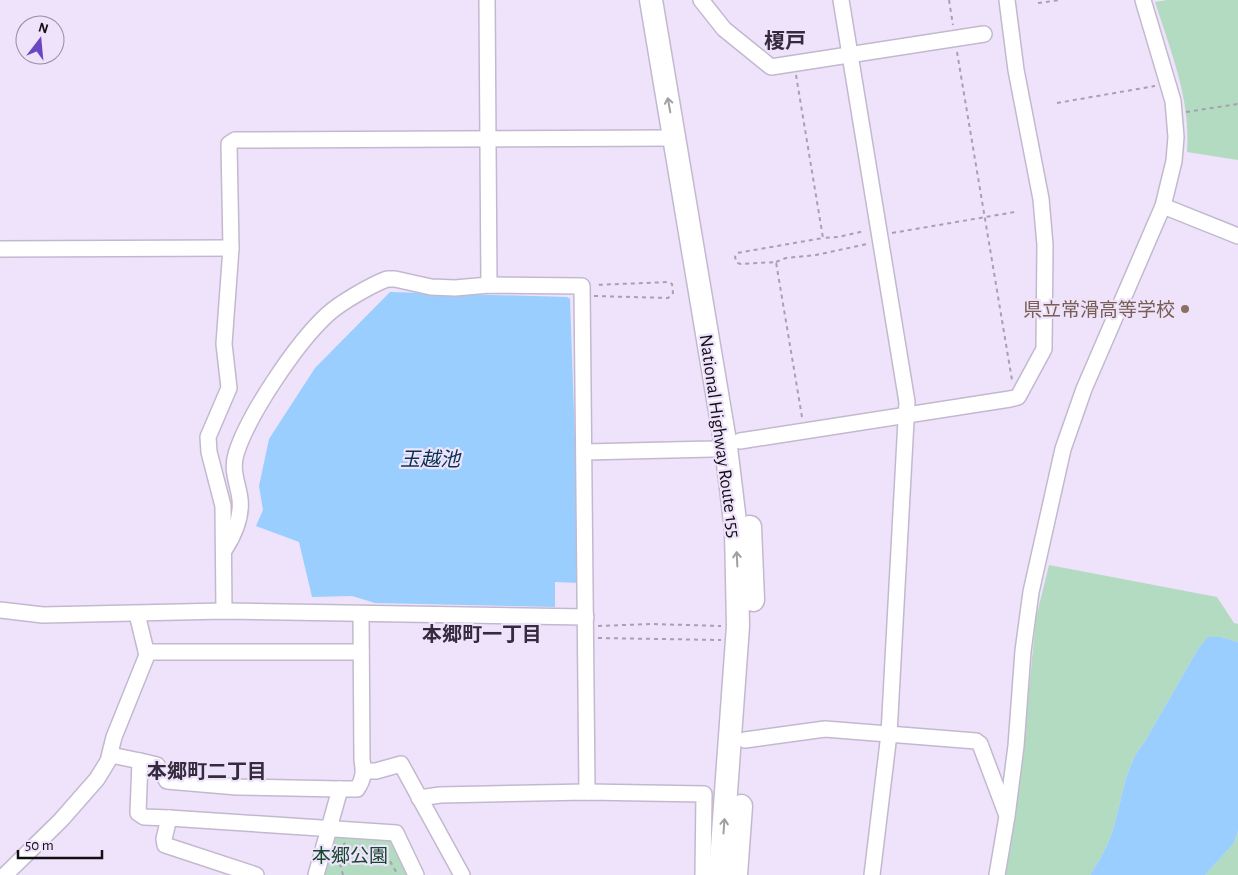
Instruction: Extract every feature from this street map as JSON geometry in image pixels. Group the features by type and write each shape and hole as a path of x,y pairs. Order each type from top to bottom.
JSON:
{"highway":[{"name":"National Highway Route 155","path":"651,0 674,138 733,444 739,608 720,875"},
{"name":"National Highway Route 155","path":"667,0 753,566 753,625 736,875"}],"street":[{"path":"487,0 489,285"},
{"path":"701,0 724,28 765,64 771,67 794,65 984,34"},
{"path":"841,0 908,414 889,734 872,875"},
{"path":"585,452 712,450 733,444 1018,397 1044,349 1045,246 1040,200 1016,70 1007,0"},
{"path":"997,875 1016,746 1023,651 1031,592 1063,449 1084,389 1163,206 1174,161 1176,137 1173,101 1142,0"},
{"path":"224,611 225,549 223,506 209,452 208,437 229,388 224,344 230,248 229,144 235,140 674,138"},
{"path":"1163,206 1238,236"},
{"path":"0,250 230,248"},
{"path":"225,549 239,516 240,498 234,468 236,454 244,435 280,375 327,315 339,305 386,279 396,279 431,287 455,288 489,285 582,291 587,792"},
{"path":"0,610 43,615 224,611 360,614 586,627"},
{"path":"5,875 84,794 97,779 111,755 114,737 145,662 146,652 137,614"},
{"path":"111,755 157,765 167,781 237,787 357,789 364,771 362,760 360,614"},
{"path":"146,652 361,652"},
{"path":"745,740 825,729 978,742 1007,816"},
{"path":"140,761 138,813 144,817 396,833 416,875"},
{"path":"364,771 376,771 401,764 462,875"},
{"path":"316,875 340,789"},
{"path":"419,798 440,795 587,792 704,794 706,798 703,875"},
{"path":"169,818 164,839 165,845 256,875"}],"path":[{"path":"949,0 1014,398"},
{"path":"1038,3 1060,0"},
{"path":"794,65 823,238"},
{"path":"1057,103 1168,84"},
{"path":"1187,112 1238,104"},
{"path":"880,235 816,255 795,256 776,262 741,264 737,263 735,257 737,254 769,246 823,238 880,235 1015,212"},
{"path":"776,262 804,432"},
{"path":"669,282 672,284 672,293 668,298 582,291 669,282"},
{"path":"652,624 722,626 721,640 586,627 652,624"},
{"path":"343,875 337,852 347,841"},
{"path":"370,844 383,849 398,875"}],"green space":[{"path":"1167,0 1238,0 1238,160 1187,152 1186,114 1183,95 1155,2"},
{"path":"1049,565 1217,597 1234,623 1238,624 1238,642 1221,637 1209,637 1198,649 1132,761 1110,839 1090,875 1004,875 1019,791 1036,618"},
{"path":"1238,831 1238,875 1205,875 1234,843"},
{"name":"本郷公園","path":"336,833 388,837 393,841 412,875 322,875 332,837"}],"water":[{"name":"玉越池","path":"390,292 567,297 570,299 580,583 555,582 555,607 375,603 352,596 312,597 299,542 256,526 263,510 259,486 269,439 315,368"},
{"path":"1208,637 1221,637 1238,642 1238,831 1234,843 1205,875 1090,875 1110,839 1132,761 1198,649"}],"place":[{"name":"県立常滑高等学校","path":"1185,309"}],"district":[{"name":"榎戸","path":"785,41"},
{"name":"本郷町一丁目","path":"482,634"},
{"name":"本郷町二丁目","path":"207,771"}]}
